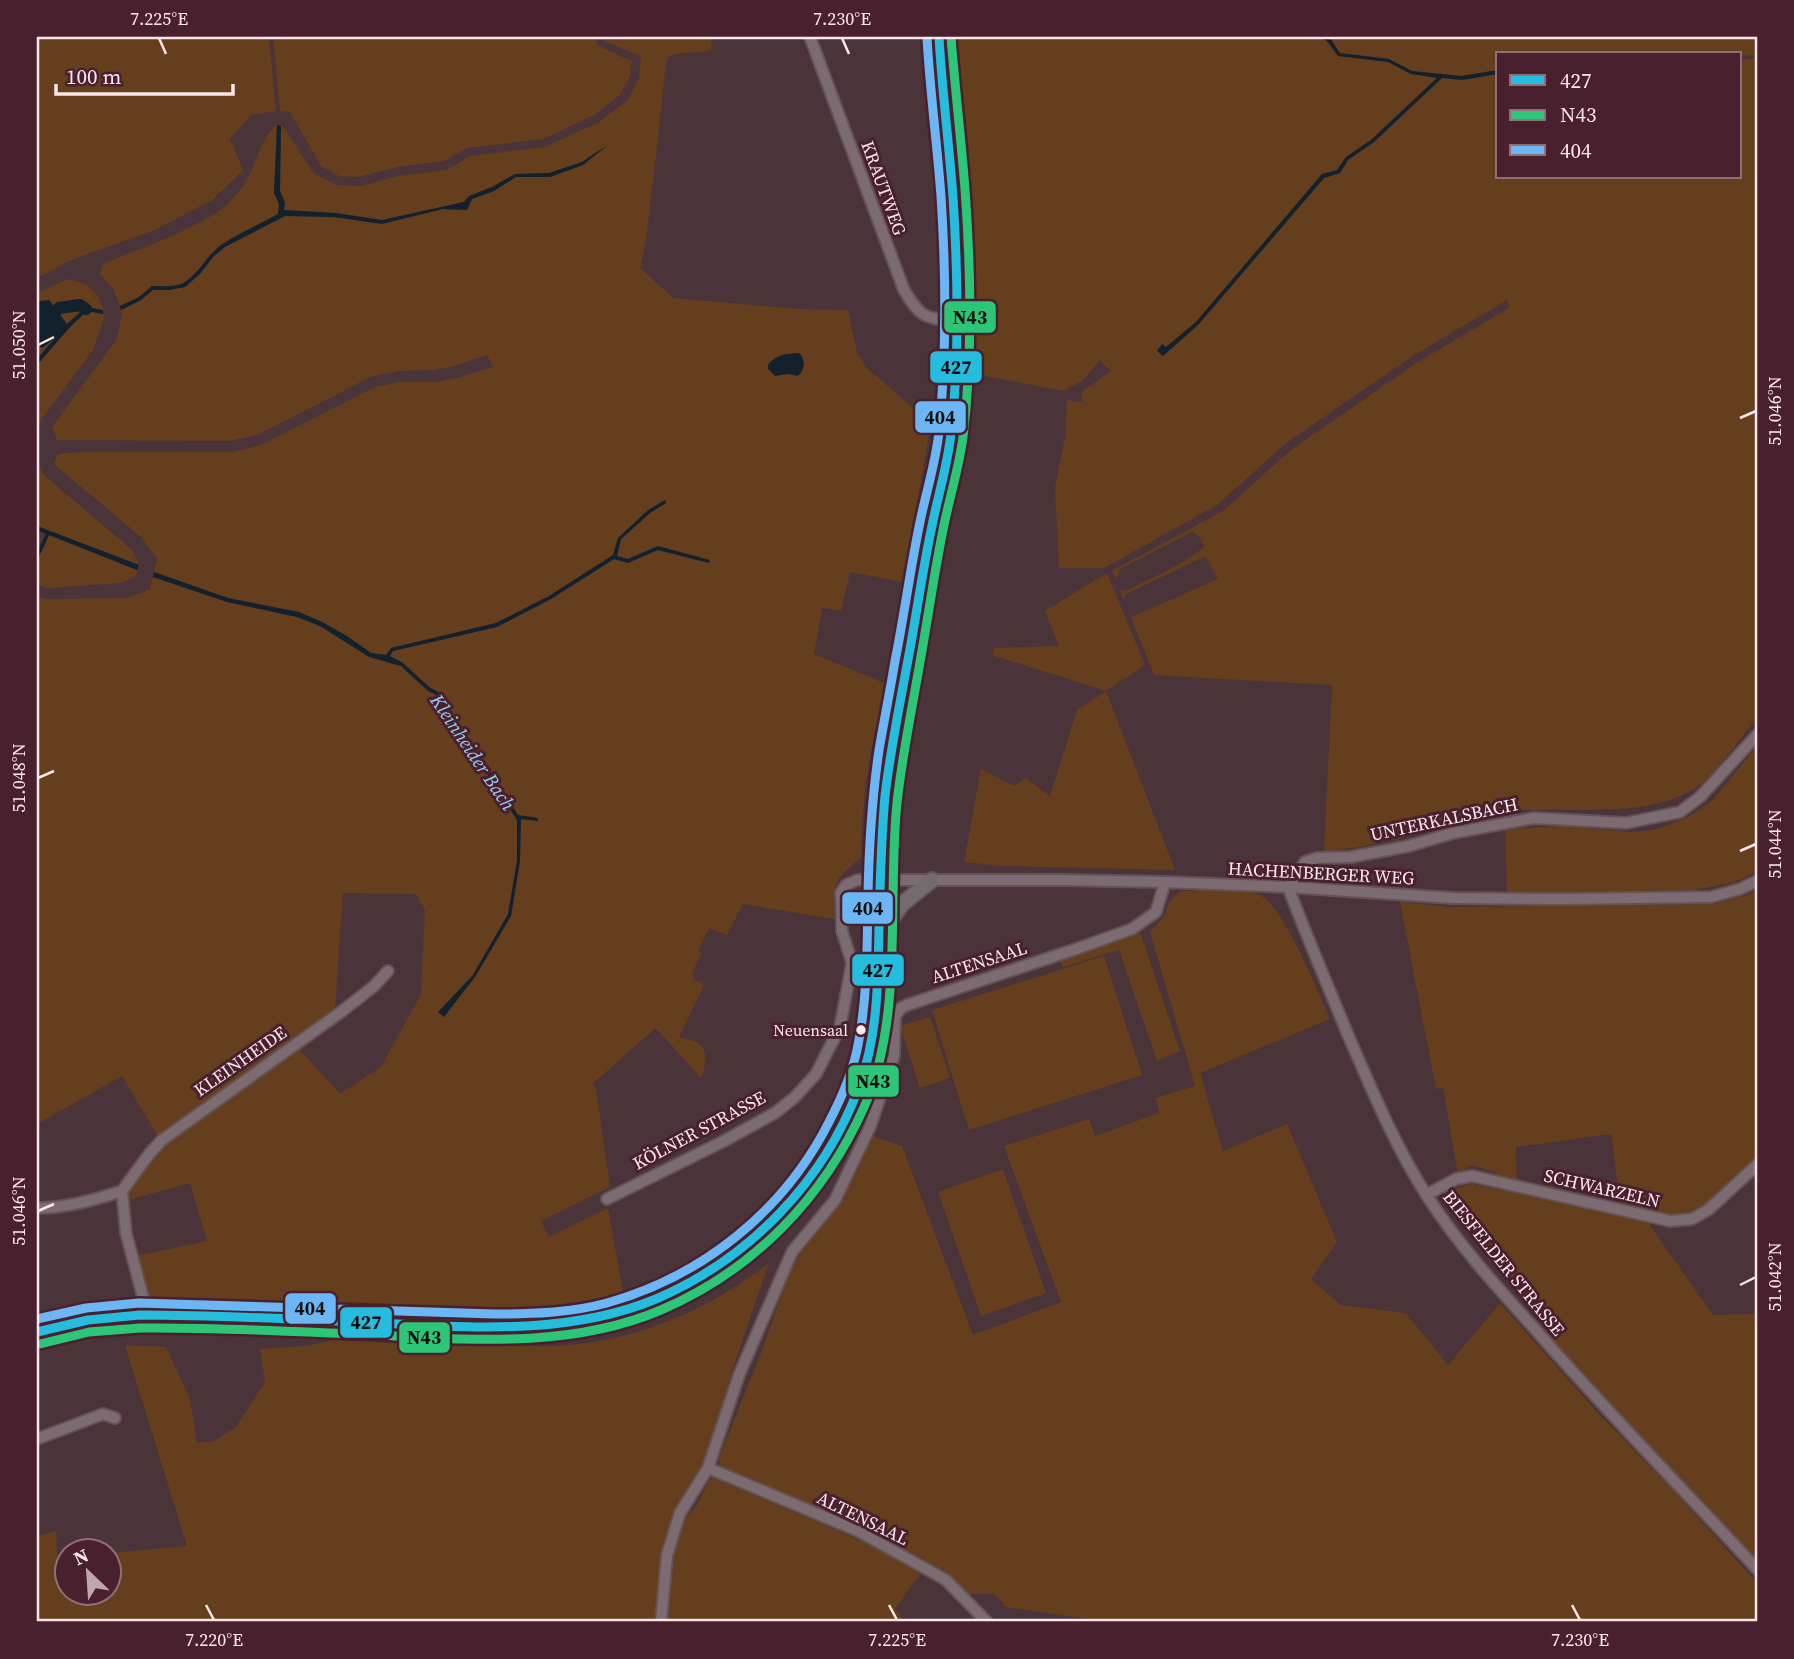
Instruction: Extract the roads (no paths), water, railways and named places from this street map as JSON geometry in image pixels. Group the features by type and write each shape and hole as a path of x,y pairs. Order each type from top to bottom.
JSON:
{"main road":[{"path":"37,1332 94,1319 148,1316 534,1326 606,1316 638,1306 708,1274 755,1240 792,1204 825,1156 853,1104 868,1063 877,1006 885,802 890,758 934,512 950,441 956,363 956,261 939,37"},
{"path":"879,936 902,904 932,880"}],"street":[{"name":"KRAUTWEG","path":"810,37 904,290 921,314 933,319 956,321"},
{"name":"UNTERKALSBACH","path":"1288,887 1305,863 1317,858 1351,857 1409,846 1453,833 1534,818 1626,823 1680,812 1700,797 1757,735"},
{"name":"HACHENBERGER WEG","path":"881,879 1165,882 1453,898 1711,897 1757,881"},
{"name":"KÖLNER STRASSE","path":"607,1199 775,1113 795,1097 816,1074 840,1027 852,963 842,931 841,893 846,885 856,880 881,879"},
{"name":"ALTENSAAL","path":"661,1622 667,1555 680,1513 708,1468 739,1375 792,1252 835,1200 870,1127 894,1056 895,1016 907,1004 1132,929 1156,912 1165,882"},
{"name":"BIESFELDER STRASSE","path":"1288,887 1391,1133 1426,1195 1454,1235 1580,1382 1757,1569"},
{"name":"KLEINHEIDE","path":"122,1191 162,1140 341,1012 374,986 388,971"},
{"name":"SCHWARZELN","path":"1426,1195 1456,1179 1472,1176 1624,1212 1683,1221 1708,1210 1757,1166"},
{"path":"37,1208 90,1201 122,1191 126,1233 148,1316"},
{"path":"37,1439 103,1414 115,1418"},
{"name":"ALTENSAAL","path":"708,1468 858,1531 946,1580 987,1622"}],"water":[{"path":"1320,37 1330,38 1340,53 1389,59 1412,71 1461,76 1496,70 1496,74 1462,80 1442,78 1374,142 1348,160 1340,173 1324,178 1198,325 1163,356 1157,351 1162,344 1166,347 1196,322 1322,174 1337,170 1346,157 1371,140 1437,78 1411,74 1388,62 1338,56 1327,41"},
{"path":"277,125 281,126 280,191 285,203 284,210 335,213 382,220 464,202 469,196 515,174 549,173 582,162 608,145 583,165 550,177 516,177 494,191 472,199 467,210 443,209 382,224 334,217 285,216 225,247 185,287 153,290 141,300 121,310 120,306 139,297 152,286 173,286 185,282 224,243 278,214 279,204 274,193"},
{"path":"49,300 67,324 86,307 103,310 103,314 87,311 37,365 37,359 55,338 42,348 37,342 37,304"},
{"path":"799,353 804,364 798,376 775,376 768,369 771,361 778,357"},
{"name":"Kleinheider Bach","path":"665,500 666,503 650,513 621,539 617,556 628,559 658,546 710,560 709,563 658,550 628,563 614,559 551,599 497,627 393,651 390,656 403,663 438,692 518,815 538,818 538,821 521,819 520,861 511,916 475,977 444,1017 438,1012 473,975 508,914 517,861 517,820 436,695 401,666 369,657 320,626 297,617 227,602 153,577 154,572 228,598 299,612 347,636 371,653 386,655 391,648 496,623 549,596 613,555 618,538 648,510"},
{"path":"37,526 139,565 137,570 49,535 37,561 37,552 46,534 37,530"}],"waterway":[{"path":"37,329 59,308 80,305 86,309"}],"place":[{"name":"Neuensaal","path":"861,1030"}]}
